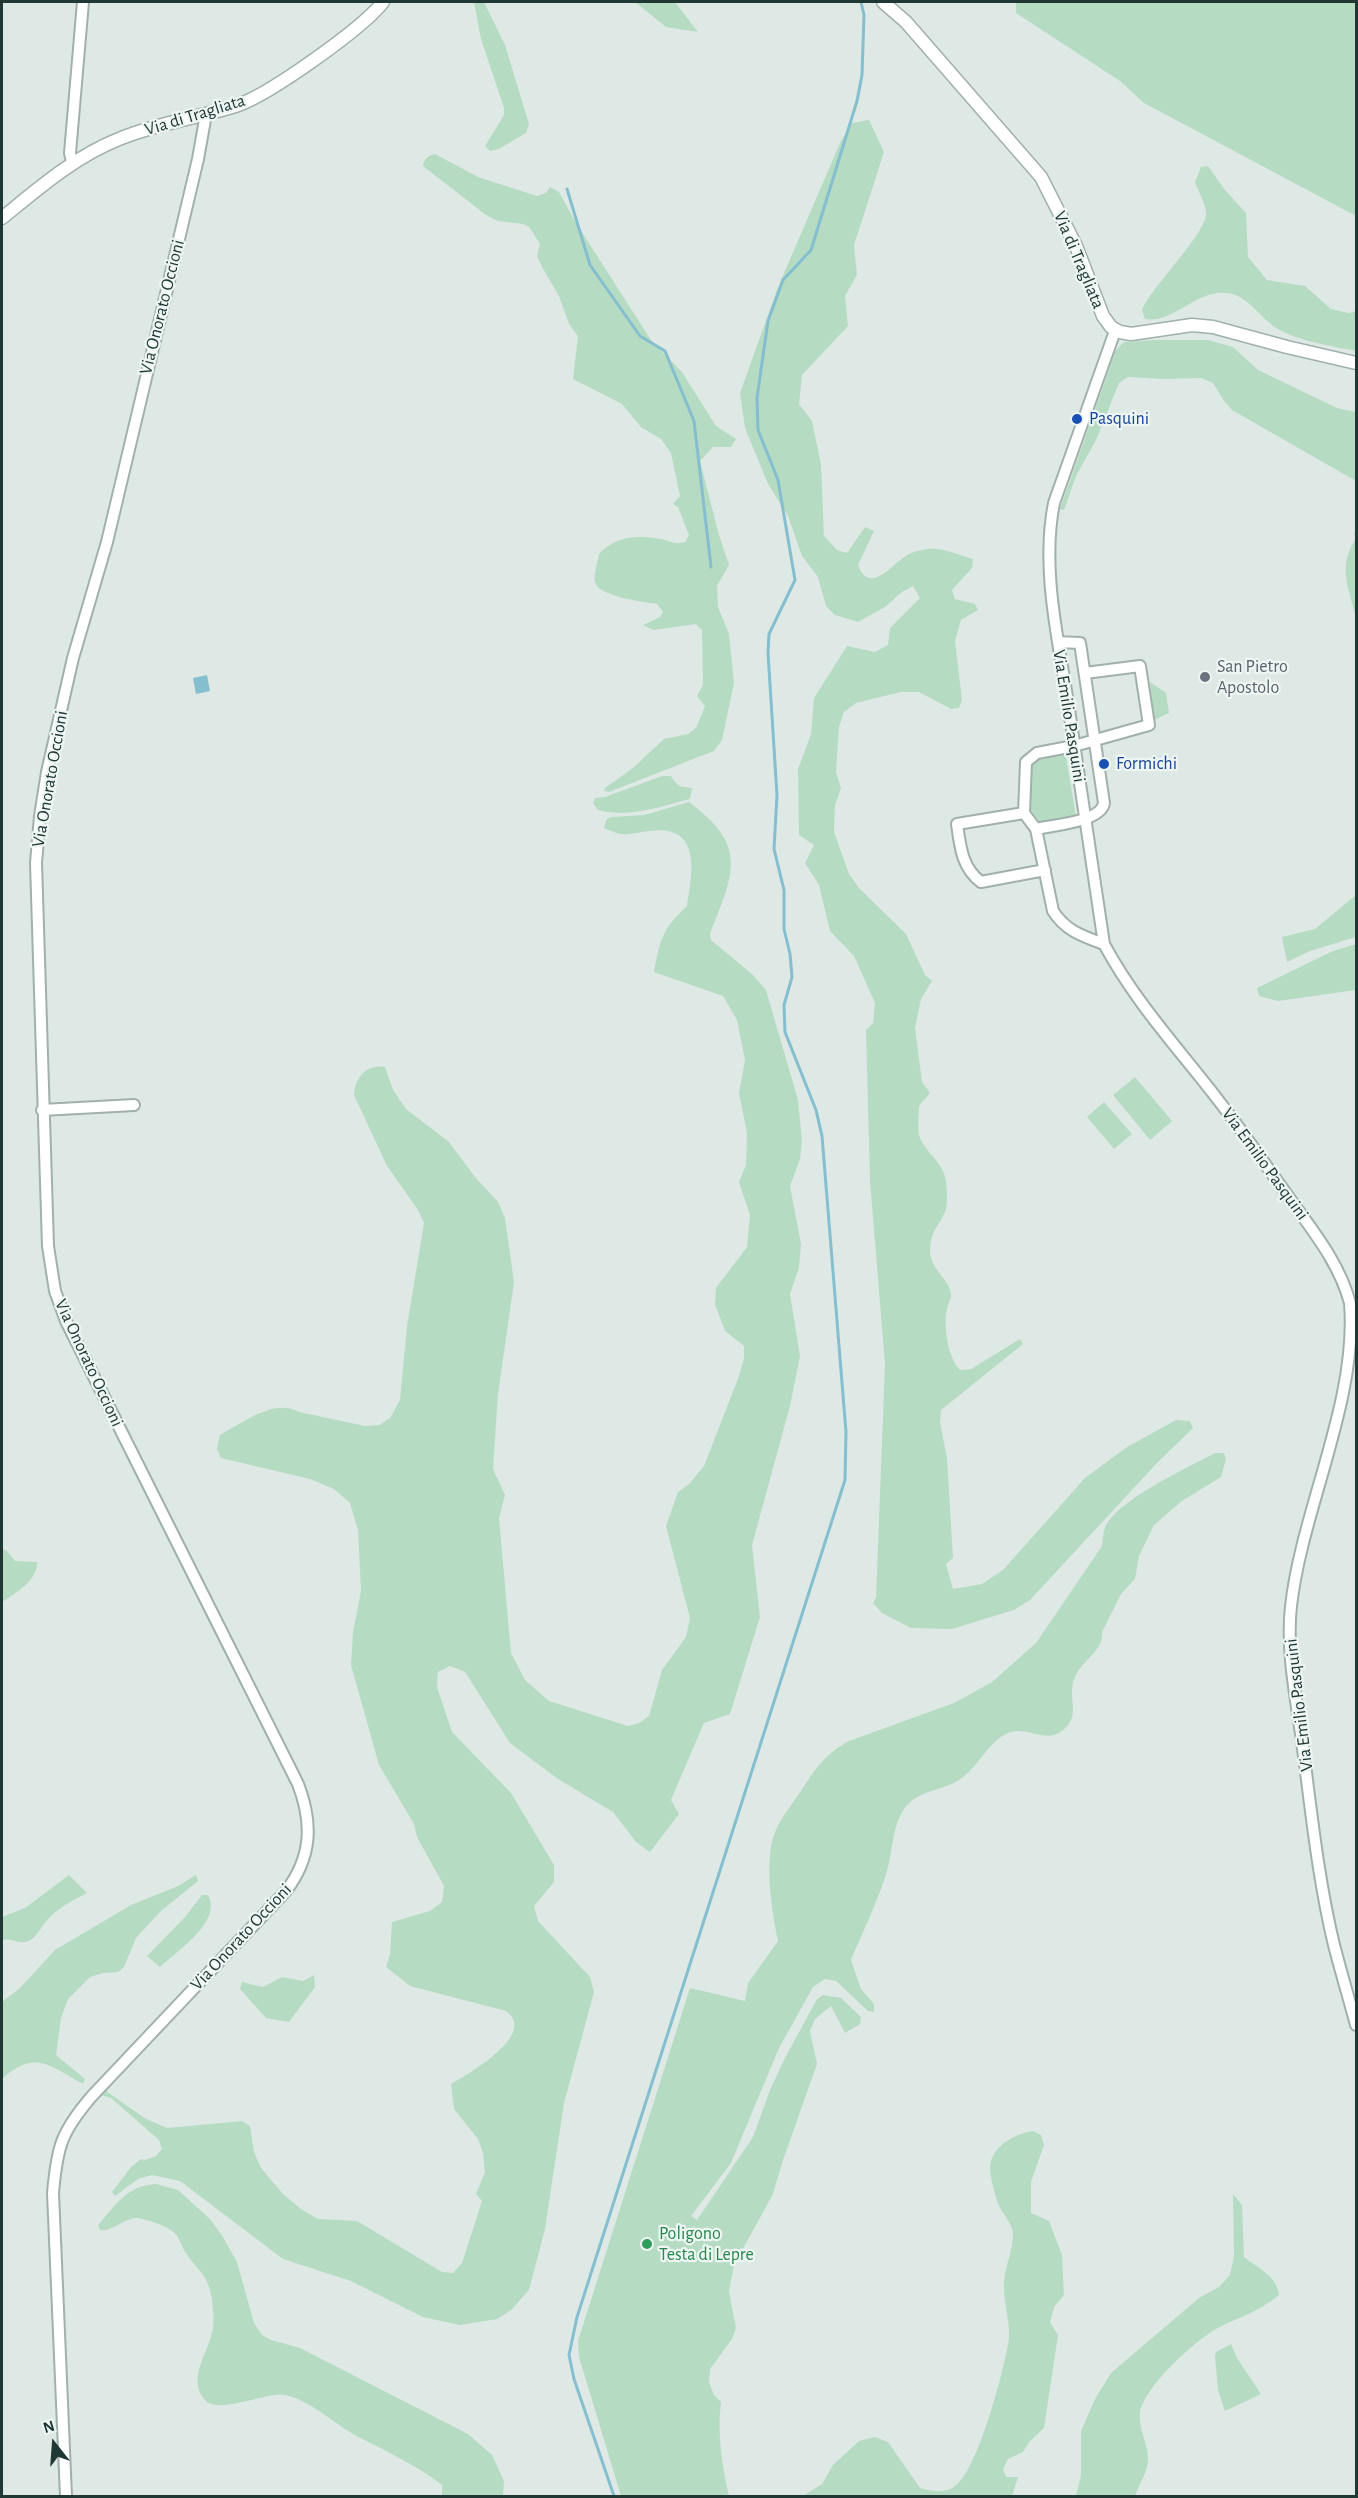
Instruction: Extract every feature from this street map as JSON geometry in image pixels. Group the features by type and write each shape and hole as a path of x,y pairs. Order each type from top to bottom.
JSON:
{"street":[{"path":"72,162 70,153 83,2"},
{"name":"Via di Tragliata","path":"2,218 72,162 120,138 161,124 240,104 267,91 349,33 383,2"},
{"name":"Via di Tragliata","path":"883,2 906,22 1041,177 1076,246 1103,316 1115,331"},
{"name":"Via Onorato Occioni","path":"66,2496 52,2193 54,2168 61,2141 72,2121 92,2096 286,1892 305,1858 309,1837 306,1806 298,1784 62,1312 53,1280 48,1246 36,863 40,816 47,772 73,658 107,542 198,159 206,114"},
{"path":"1115,331 1139,334 1192,325 1213,327 1356,363"},
{"name":"Via Emilio Pasquini","path":"1115,331 1054,503 1049,525 1049,556 1058,642 1104,944 1116,968 1150,1016 1216,1096 1331,1257 1351,1305 1355,1325 1356,1351 1349,1399 1297,1569 1291,1607 1290,1635 1292,1674 1317,1850 1334,1945 1356,2025"},
{"path":"1036,829 1085,819 1099,813 1104,803 1080,643 1058,642"},
{"path":"1085,673 1140,666 1149,725 1074,746 1037,753 1026,762 1024,813 1036,829 1053,911 1060,922 1075,934 1104,944"},
{"path":"1024,813 957,824 966,867 981,882 1045,870"},
{"path":"42,1110 134,1105"}],"green space":[{"path":"474,2 484,2 505,45 529,124 526,133 499,149 490,151 485,146 504,115 504,108 481,39"},
{"path":"635,2 675,2 698,32 666,27"},
{"path":"1016,2 1356,2 1356,216 1144,103 1120,81 1016,13"},
{"path":"869,120 884,152 854,245 857,275 845,296 848,326 802,375 799,404 812,421 821,464 824,536 837,550 847,553 865,527 874,531 858,565 863,574 869,578 875,578 909,554 927,549 944,550 973,559 972,568 952,590 955,599 975,604 978,610 961,620 955,641 962,700 959,708 951,709 919,692 901,692 856,703 844,712 839,727 836,772 841,788 835,805 834,832 849,874 859,888 906,934 925,975 932,981 921,999 915,1028 922,1082 930,1093 919,1106 919,1130 923,1144 942,1169 946,1181 946,1209 934,1232 930,1251 933,1264 950,1291 951,1298 947,1307 946,1324 952,1358 960,1370 971,1369 1020,1339 1023,1344 941,1410 940,1423 947,1458 953,1558 946,1564 953,1589 982,1584 1003,1570 1085,1478 1127,1447 1176,1420 1190,1421 1193,1428 1157,1463 1030,1600 1014,1610 952,1629 911,1628 882,1613 873,1603 876,1597 885,1364 870,1181 866,1030 873,1023 875,1003 854,956 830,931 819,885 805,863 814,845 799,835 798,769 811,734 814,698 847,646 875,652 888,645 890,628 920,598 913,586 902,592 885,607 858,622 835,615 826,606 818,577 802,556 788,516 768,484 745,428 740,393 778,287 841,141 852,123"},
{"path":"435,154 478,177 537,196 546,193 550,187 559,192 576,223 651,340 682,372 716,426 736,439 731,447 713,447 700,461 729,565 717,586 718,607 729,634 734,683 722,740 714,751 609,792 604,791 605,788 633,768 664,739 688,734 696,728 705,706 697,696 703,685 702,630 696,624 653,630 643,625 660,617 663,612 657,604 613,595 598,587 595,582 599,554 620,540 644,537 676,543 685,542 689,535 678,507 673,504 680,496 671,453 661,439 641,427 622,404 573,379 578,336 569,324 559,296 537,256 540,244 529,227 523,224 498,221 486,215 423,166 427,158"},
{"path":"1208,166 1225,190 1246,213 1248,257 1267,280 1305,286 1331,309 1349,313 1356,311 1356,351 1284,333 1250,304 1232,294 1209,295 1167,316 1145,319 1142,310 1148,300 1189,246 1204,222 1206,209 1195,182 1201,167"},
{"path":"1208,340 1233,347 1258,370 1337,408 1356,412 1356,481 1232,410 1213,383 1201,378 1128,377 1119,383 1096,440 1076,476 1064,510 1060,509 1110,367 1112,354 1124,342"},
{"path":"1356,538 1356,618 1346,578 1346,568 1350,549"},
{"path":"1150,682 1166,693 1169,713 1154,720"},
{"path":"1065,751 1076,816 1040,822 1030,809 1031,767 1041,757"},
{"path":"662,776 671,776 679,785 692,788 690,799 655,808 621,813 598,810 593,803 595,798 605,797"},
{"path":"689,802 721,833 728,847 731,862 730,877 710,934 711,940 753,975 766,990 798,1100 802,1141 800,1159 790,1186 801,1244 799,1268 790,1294 800,1356 790,1406 752,1545 760,1617 730,1714 704,1723 671,1800 679,1814 650,1852 636,1842 613,1812 558,1779 510,1743 465,1672 450,1666 438,1672 437,1687 452,1732 511,1793 554,1865 554,1882 534,1906 538,1921 590,1977 594,1992 564,2103 545,2229 529,2290 511,2310 497,2319 460,2325 423,2317 351,2281 283,2259 180,2181 152,2175 138,2179 115,2196 112,2192 131,2167 141,2159 156,2156 162,2149 159,2140 111,2098 101,2095 106,2091 146,2119 167,2128 242,2121 250,2126 254,2152 261,2168 283,2194 301,2209 318,2219 357,2221 442,2272 453,2273 462,2263 482,2201 476,2194 485,2172 483,2153 478,2139 454,2109 451,2084 498,2052 514,2031 514,2020 506,2011 410,1986 386,1967 390,1954 392,1922 430,1911 442,1902 444,1886 417,1837 414,1824 379,1765 351,1665 353,1632 361,1591 358,1530 350,1503 334,1489 310,1479 221,1458 217,1448 220,1435 269,1410 289,1408 365,1426 379,1425 390,1418 400,1400 407,1326 424,1223 418,1210 387,1166 354,1095 359,1078 367,1070 385,1067 393,1090 406,1109 449,1142 475,1177 498,1202 505,1218 514,1282 498,1394 493,1469 505,1495 499,1518 511,1653 525,1680 549,1701 628,1726 639,1723 649,1716 662,1670 686,1637 690,1618 666,1526 678,1492 689,1484 704,1466 744,1358 744,1346 725,1331 715,1304 716,1288 747,1247 750,1215 739,1182 746,1165 747,1133 739,1093 745,1060 737,1020 723,996 654,972 663,936 687,906 691,865 690,852 685,842 678,835 666,831 626,834 604,828 606,820 611,817 644,815"},
{"path":"1356,895 1356,937 1310,951 1287,962 1282,937 1315,929"},
{"path":"1356,944 1356,990 1278,1001 1259,996 1257,988 1333,951"},
{"path":"1135,1077 1172,1121 1150,1140 1113,1095"},
{"path":"1104,1102 1132,1134 1114,1149 1087,1117"},
{"path":"1215,1453 1224,1453 1226,1459 1221,1477 1182,1501 1154,1525 1139,1556 1135,1579 1121,1594 1102,1632 1100,1644 1077,1673 1072,1687 1073,1713 1068,1725 1054,1735 1046,1736 1024,1731 1008,1733 995,1741 963,1777 917,1797 910,1802 900,1816 883,1882 851,1960 861,1989 874,2004 874,2012 868,2011 836,1981 825,1979 813,1987 779,2048 731,2163 691,2216 697,2220 753,2137 770,2090 817,1999 823,1995 841,1998 861,2017 860,2024 845,2033 831,2006 815,2019 810,2031 817,2064 773,2194 734,2265 729,2291 736,2328 732,2339 710,2369 709,2382 714,2395 721,2402 721,2449 729,2496 621,2496 579,2357 578,2341 690,1988 745,2001 748,1983 778,1941 771,1900 769,1869 772,1841 781,1820 816,1769 827,1756 841,1746 849,1741 954,1703 992,1682 1036,1643 1102,1546 1105,1528 1112,1518 1137,1496"},
{"path":"2,1549 7,1551 15,1561 37,1562 34,1575 30,1580 2,1602"},
{"path":"69,1875 87,1893 49,1918 28,1941 2,1940 2,1917 25,1908"},
{"path":"196,1875 198,1881 161,1911 136,1938 124,1967 118,1972 90,1977 68,1999 61,2018 56,2055 85,2079 83,2084 51,2067 34,2063 14,2070 2,2079 2,2002 20,1988 55,1950 131,1905 178,1886"},
{"path":"202,1895 208,1895 211,1905 204,1925 187,1944 160,1967 147,1956 185,1917"},
{"path":"314,1975 315,1987 289,2022 266,2018 240,1989 242,1982 263,1987 282,1977 303,1981"},
{"path":"1033,2131 1041,2135 1044,2145 1031,2182 1031,2213 1049,2221 1062,2255 1064,2295 1054,2307 1050,2322 1058,2335 1044,2428 1030,2441 1023,2452 1008,2459 1003,2469 1006,2477 1018,2477 1012,2496 803,2496 822,2484 833,2465 859,2441 875,2437 888,2442 920,2488 933,2491 951,2489 964,2476 973,2460 989,2417 1009,2338 1004,2281 1013,2231 998,2203 990,2166 1000,2146 1012,2138"},
{"path":"156,2184 178,2190 210,2219 223,2237 237,2262 254,2323 262,2335 271,2340 300,2348 468,2434 492,2455 504,2481 503,2496 442,2496 442,2485 432,2477 355,2435 293,2397 276,2395 220,2405 211,2404 205,2400 200,2391 198,2373 211,2336 213,2321 212,2300 205,2278 175,2233 166,2227 138,2218 105,2230 100,2230 98,2225 129,2192 146,2185"},
{"path":"1233,2194 1242,2205 1244,2257 1271,2278 1278,2288 1279,2295 1264,2306 1205,2336 1171,2366 1151,2390 1140,2412 1148,2462 1135,2496 1076,2496 1081,2475 1081,2431 1095,2399 1111,2373 1199,2298 1219,2287 1230,2275 1234,2256"},
{"path":"1231,2344 1237,2358 1261,2394 1225,2411 1218,2390 1215,2356 1216,2352"}],"water":[{"path":"207,675 210,691 196,694 193,678"}],"waterway":[{"path":"614,2496 574,2379 569,2355 577,2317 845,1480 846,1432 822,1136 816,1110 785,1032 784,1005 792,977 790,954 784,929 784,890 774,849 777,795 768,653 769,634 795,580 778,480 758,430 757,398 768,321 783,280 811,250 857,101 862,75 864,15 861,2"},
{"path":"567,189 590,265 640,336 665,351 694,421 711,567"}],"place":[{"name":"Pasquini","path":"1077,419"},
{"name":"San Pietro Apostolo","path":"1205,677"},
{"name":"Formichi","path":"1104,764"},
{"name":"Poligono Testa di Lepre","path":"647,2244"}]}
